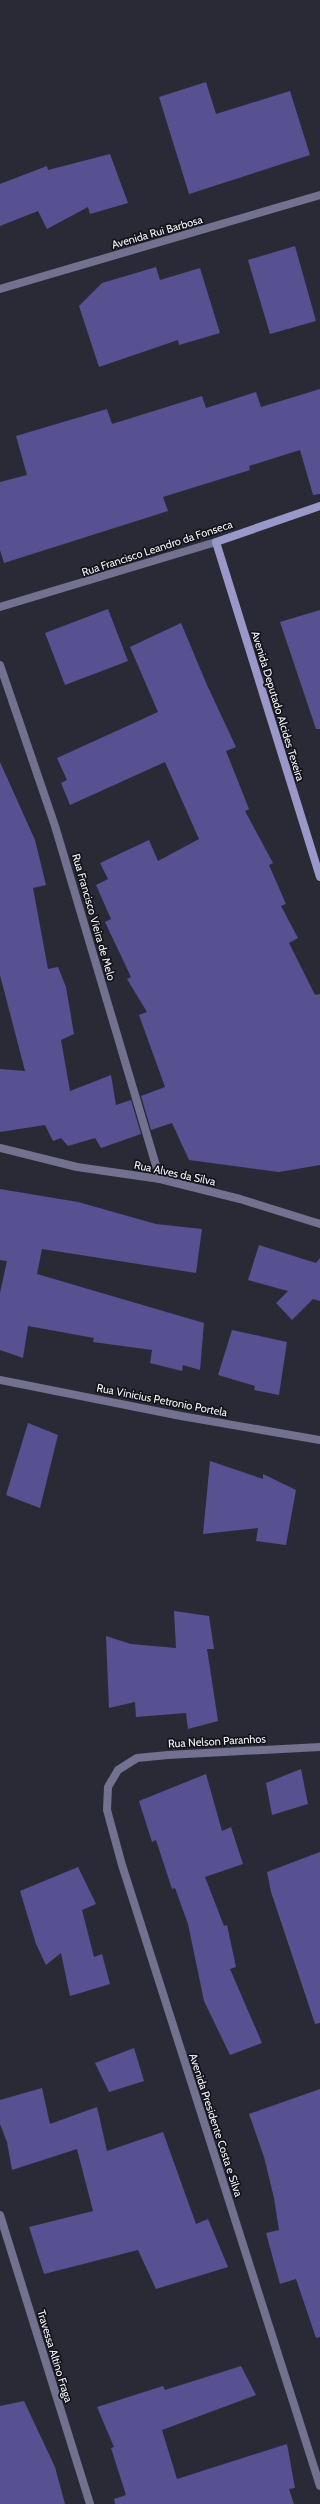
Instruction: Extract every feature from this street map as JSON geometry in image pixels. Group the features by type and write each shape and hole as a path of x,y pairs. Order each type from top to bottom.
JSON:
{"main road":[{"name":"Rua Francisco Leandro da Fonseca","path":"216,542 320,506"},
{"name":"Avenida Deputado Alcides Texeira","path":"216,542 320,877"}],"street":[{"name":"Avenida Rui Barbosa","path":"0,289 320,195"},
{"name":"Rua Francisco Leandro da Fonseca","path":"0,607 216,542"},
{"name":"Rua Francisco Vieira de Melo","path":"0,665 55,826 160,1179"},
{"name":"Rua Alves da Silva","path":"0,1148 76,1167 160,1179 240,1199 320,1224"},
{"name":"Rua Vinicius Petronio Portela","path":"0,1380 180,1416 320,1440"},
{"name":"Rua Nelson Paranhos","path":"118,1770 137,1758 320,1747"},
{"name":"Avenida Presidente Costa e Silva","path":"118,1770 108,1787 107,1810 122,1865 320,2486"},
{"name":"Travessa Altino Fraga","path":"0,2215 90,2504"}],"building":[{"path":"206,82 216,114 290,91 310,155 189,194 159,97"},
{"path":"110,154 128,203 90,214 88,207 47,229 38,211 0,226 0,184 47,166 48,170"},
{"path":"295,246 316,321 270,334 248,260"},
{"path":"156,267 160,280 200,268 220,333 179,345 178,340 99,367 79,306 102,283"},
{"path":"320,389 320,494 313,495 300,450 249,466 250,470 163,497 168,511 4,563 0,550 0,482 27,475 16,436 107,409 112,424 202,396 206,408 256,392 261,407"},
{"path":"108,609 128,661 65,685 45,633"},
{"path":"320,610 320,729 316,729 280,622"},
{"path":"181,623 207,685 236,747 226,751 249,809 245,811 273,863 269,865 286,904 281,906 298,938 289,943 315,995 320,994 320,1165 279,1172 189,1160 172,1123 151,1130 141,1096 165,1087 139,1015 147,1012 127,979 131,977 105,922 111,919 96,885 108,879 100,863 149,840 158,861 199,839 165,762 70,805 61,783 67,780 57,758 158,712 130,647"},
{"path":"0,762 35,840 46,885 33,888 48,969 58,967 66,987 74,1034 61,1040 70,1091 111,1075 116,1105 131,1100 141,1134 101,1148 95,1138 68,1146 61,1138 53,1141 45,1125 0,1132 0,1069 25,1071 0,975"},
{"path":"0,1189 78,1202 156,1224 202,1229 196,1273 42,1249 37,1274 204,1323 200,1370 183,1365 182,1371 150,1363 152,1350 93,1342 94,1338 28,1326 23,1358 0,1350 0,1293 7,1261 0,1260"},
{"path":"259,1245 316,1263 320,1258 320,1301 313,1299 292,1320 276,1303 288,1291 248,1280"},
{"path":"232,1330 287,1342 279,1395 254,1390 255,1386 218,1375"},
{"path":"28,1423 58,1435 40,1508 6,1495"},
{"path":"210,1461 263,1479 263,1474 296,1490 286,1545 256,1541 258,1528 203,1534"},
{"path":"174,1611 209,1616 214,1649 207,1649 218,1721 188,1729 186,1713 136,1717 135,1702 109,1708 106,1636 131,1644 176,1648"},
{"path":"301,1769 308,1804 272,1815 266,1783"},
{"path":"206,1774 222,1831 231,1827 243,1864 205,1877 224,1926 227,1925 236,1967 230,1969 262,2043 230,2055 204,2001 188,1924 175,1888 172,1889 156,1840 152,1842 139,1801"},
{"path":"320,1852 320,2023 315,2024 271,1892 267,1872"},
{"path":"78,1867 96,1904 82,1910 94,1957 102,1954 110,1984 70,1996 61,1953 46,1965 36,1944 20,1891"},
{"path":"134,2048 144,2081 109,2092 95,2063"},
{"path":"42,2088 50,2124 97,2107 107,2151 163,2132 196,2224 208,2219 228,2267 156,2289 138,2250 44,2274 29,2227 93,2211 77,2149 12,2170 7,2142 0,2124 0,2100"},
{"path":"320,2089 320,2337 316,2338 296,2279 280,2284 266,2233 279,2230 274,2198 264,2157 249,2114"},
{"path":"241,2366 256,2395 162,2430 177,2479 287,2444 295,2488 289,2489 294,2504 115,2504 114,2499 126,2495 111,2448 114,2447 97,2407 163,2386 165,2390"},
{"path":"24,2401 55,2467 65,2504 0,2504 0,2406"}]}
